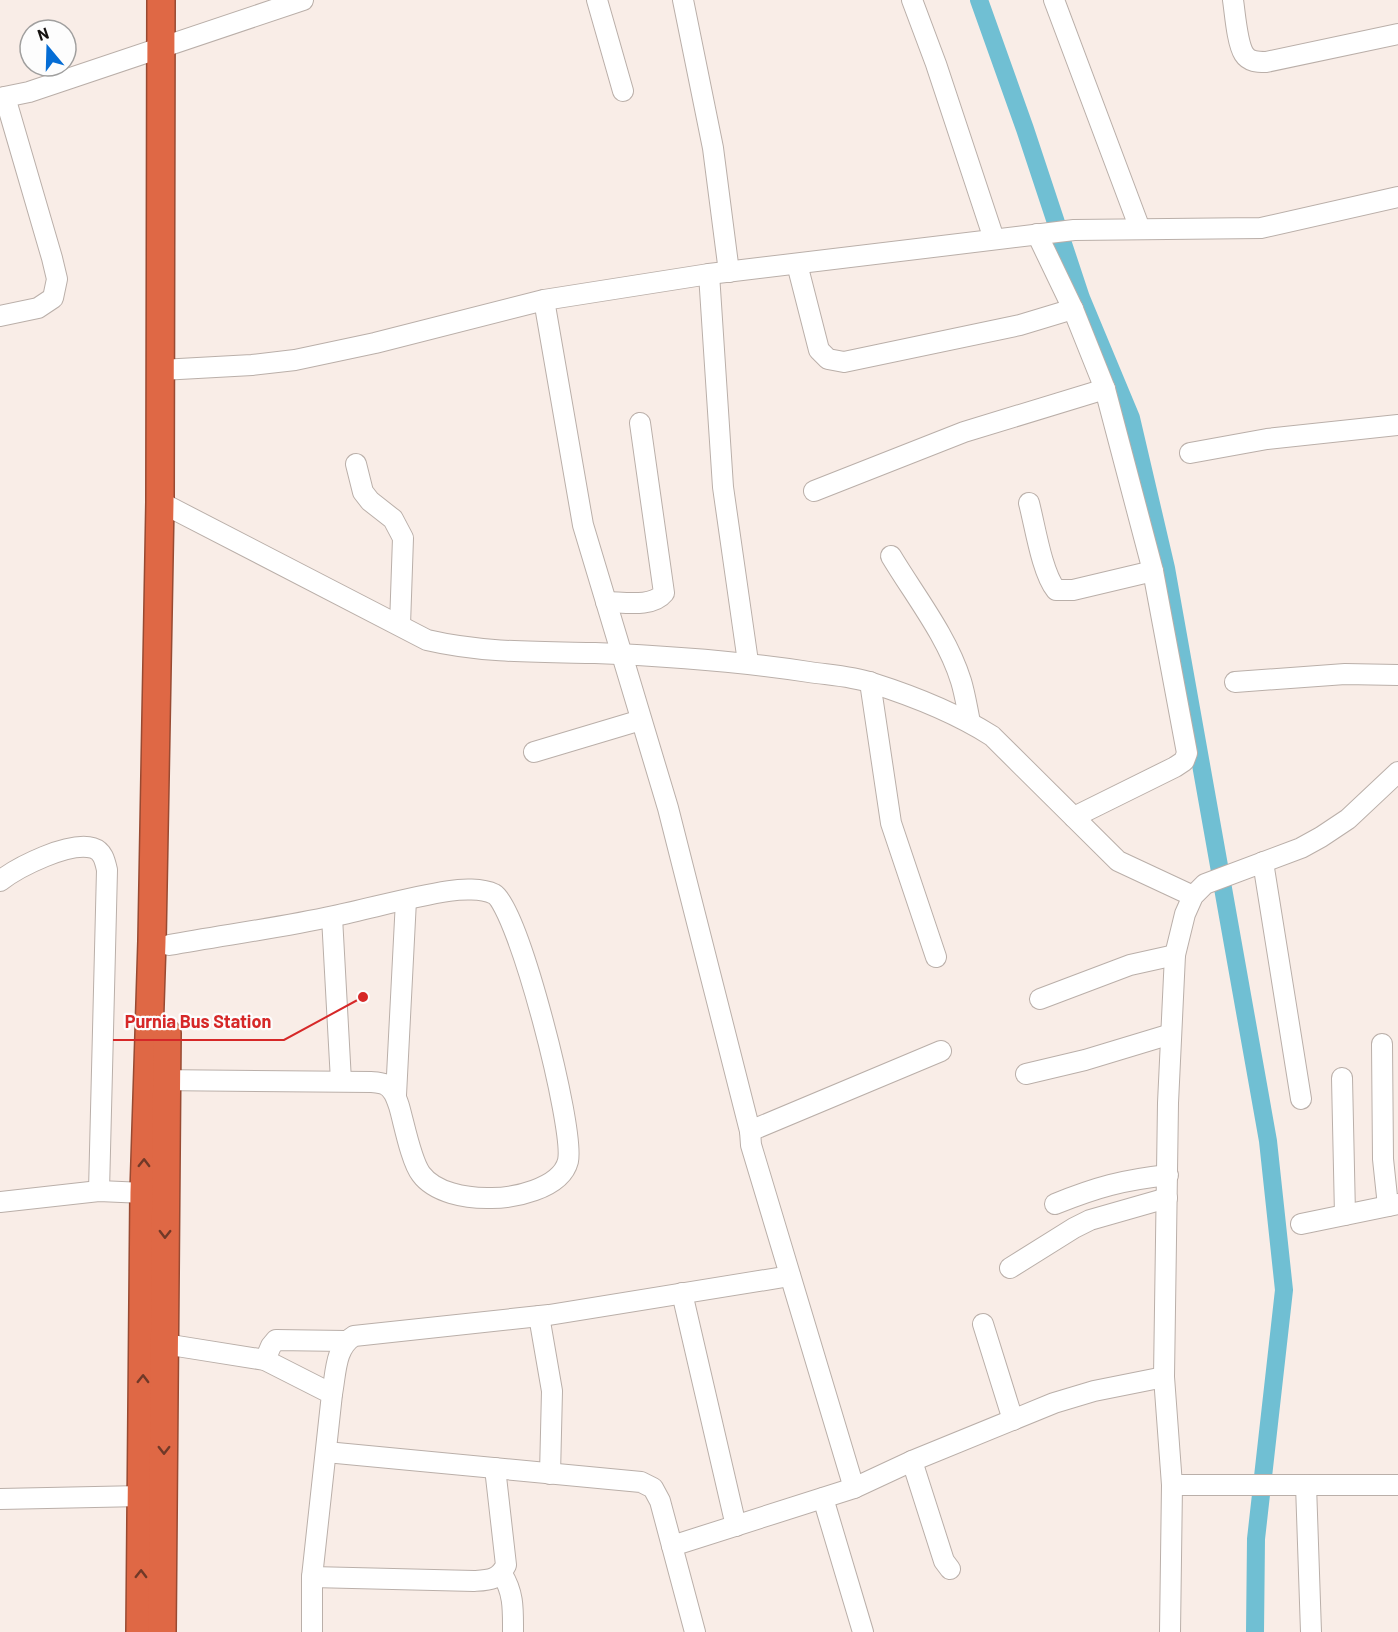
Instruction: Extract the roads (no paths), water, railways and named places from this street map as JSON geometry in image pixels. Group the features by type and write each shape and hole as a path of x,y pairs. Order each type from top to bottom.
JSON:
{"highway":[{"path":"161,0 169,47 167,505 169,945 144,1193 164,1490 162,1632"},
{"path":"169,47 179,0"},
{"path":"140,1632 142,1496 166,1185 156,1080 152,941 167,505"}],"street":[{"path":"0,316 38,308 53,298 57,279 3,98 29,92 169,47 303,0"},
{"path":"597,0 623,91"},
{"path":"683,0 714,148 729,272"},
{"path":"912,0 936,64 994,239"},
{"path":"1054,0 1140,229"},
{"path":"1233,0 1241,48 1245,56 1254,62 1266,62 1398,34"},
{"path":"169,369 252,365 295,360 375,343 544,300 709,274 1074,230 1261,228 1398,197"},
{"path":"1043,233 1106,389 1153,571 1187,753 1184,760 1175,767 1074,817"},
{"path":"797,264 819,350 828,359 844,362 1020,325 1073,309"},
{"path":"709,274 723,486 748,662"},
{"path":"544,300 583,525 668,808 750,1131 751,1145 855,1488"},
{"path":"814,491 964,432 1106,389"},
{"path":"606,602 649,602 659,599 664,593 640,423"},
{"path":"1190,453 1267,439 1398,425"},
{"path":"356,464 363,492 370,501 393,519 403,538 400,625"},
{"path":"1029,503 1046,568 1056,591 1073,590 1153,571"},
{"path":"167,505 427,640 484,650 622,654 748,662 870,682 970,722 992,736 1118,861 1199,890"},
{"path":"891,556 934,626 961,680 970,722"},
{"path":"1235,682 1345,674 1398,675"},
{"path":"870,682 891,823 936,957"},
{"path":"534,752 641,720"},
{"path":"1170,1632 1172,1485 1164,1377 1168,1103 1175,955 1185,914 1199,890 1237,871 1302,848 1321,837 1348,819 1398,772"},
{"path":"0,880 60,851 93,848 103,855 107,870 99,1191"},
{"path":"1263,862 1301,1099"},
{"path":"169,945 332,917 406,900 451,890 476,890 494,894 505,905 513,926 553,1058 567,1125 568,1161 558,1178 546,1187 511,1196 489,1198 464,1196 433,1185 420,1174 396,1095 406,900"},
{"path":"332,917 341,1081"},
{"path":"1040,999 1130,965 1175,955"},
{"path":"1026,1074 1085,1060 1171,1034"},
{"path":"1301,1224 1393,1205 1383,1159 1382,1044"},
{"path":"750,1131 941,1051"},
{"path":"1342,1078 1345,1215"},
{"path":"156,1080 371,1082 386,1084 396,1095"},
{"path":"1055,1204 1111,1183 1168,1175"},
{"path":"0,1202 99,1191 144,1193"},
{"path":"1010,1269 1090,1220 1167,1198"},
{"path":"265,1360 276,1340 345,1341 354,1336 383,1331 539,1316 790,1276"},
{"path":"682,1293 736,1526"},
{"path":"539,1316 552,1391 550,1474"},
{"path":"983,1324 1013,1420"},
{"path":"312,1632 312,1577 332,1394 340,1350 345,1341"},
{"path":"154,1342 265,1360 332,1394"},
{"path":"672,1546 855,1488 912,1461 1054,1403 1094,1391 1164,1377"},
{"path":"326,1452 641,1482 653,1488 660,1501 695,1632"},
{"path":"912,1461 944,1561 950,1569"},
{"path":"312,1577 492,1580 502,1574 506,1565 495,1468"},
{"path":"1172,1485 1398,1485"},
{"path":"1306,1485 1311,1632"},
{"path":"0,1499 142,1496"},
{"path":"823,1498 862,1632"},
{"path":"502,1574 513,1599 513,1632"}],"waterway":[{"path":"979,0 1081,298 1131,418 1166,568 1268,1141 1284,1290 1256,1539 1255,1632"}],"place":[{"name":"Purnia Bus Station","path":"363,997"}]}
